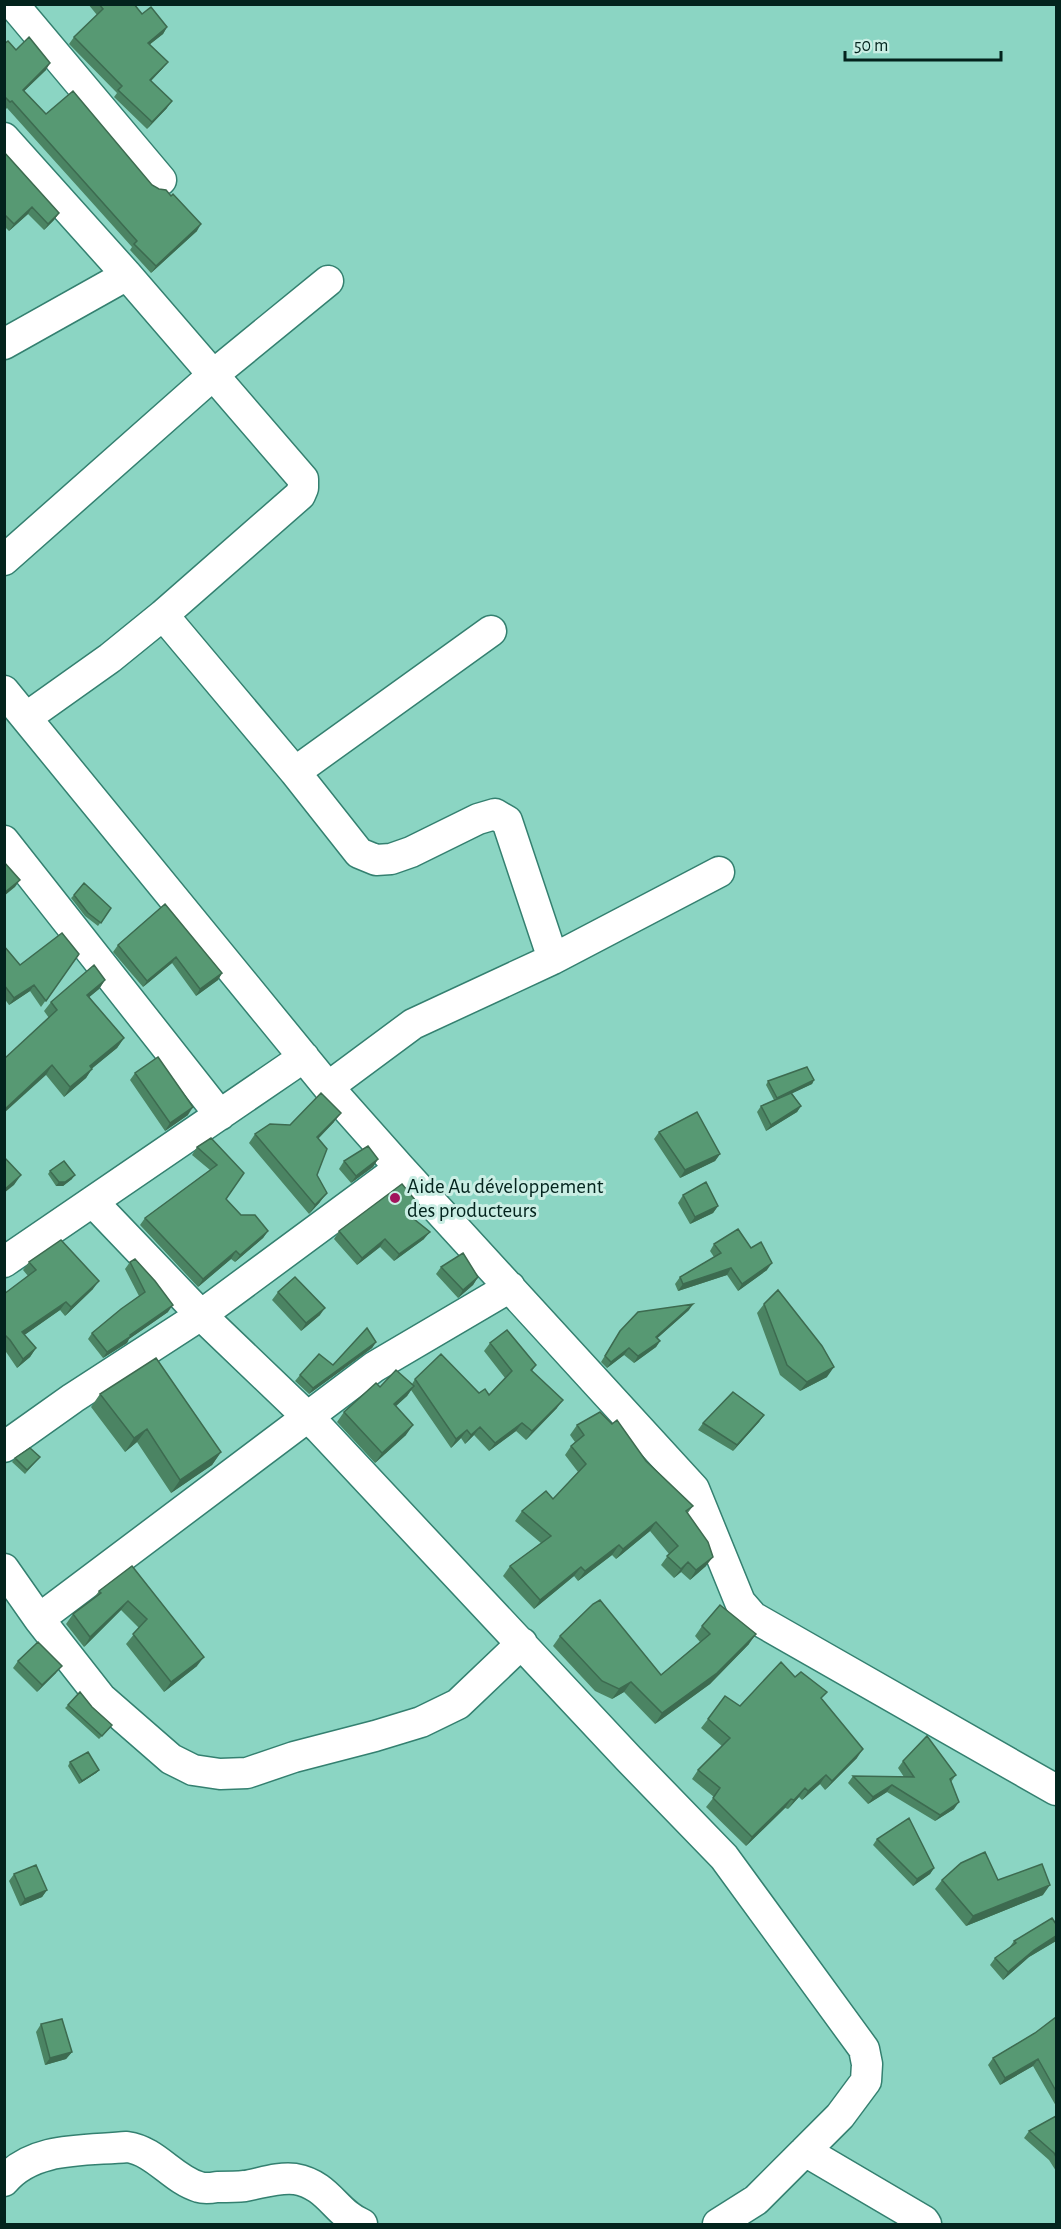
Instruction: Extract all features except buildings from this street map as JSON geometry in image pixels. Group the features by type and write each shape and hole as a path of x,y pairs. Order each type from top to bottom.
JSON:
{"street":[{"path":"13,4 161,180"},
{"path":"4,138 127,275 303,479 300,495 163,615 110,658 27,717"},
{"path":"4,344 127,275"},
{"path":"4,560 213,375 328,281"},
{"path":"163,615 295,772 359,853 375,860 391,859 411,852 478,819 495,814 507,821 553,959"},
{"path":"295,772 491,631"},
{"path":"4,691 328,1087 694,1489 740,1602 753,1617 1056,1790"},
{"path":"4,841 220,1115"},
{"path":"328,1087 413,1024 553,959 719,872"},
{"path":"4,1262 304,1057"},
{"path":"4,1447 73,1398 201,1315 400,1168"},
{"path":"93,1202 201,1315 307,1416 724,1857 864,2049 867,2064 866,2082 840,2116 756,2200 718,2224"},
{"path":"39,1619 374,1367 510,1287"},
{"path":"4,1569 39,1619 101,1698 171,1759 194,1770 220,1774 247,1773 294,1757 421,1722 458,1704 522,1643"},
{"path":"4,2181 14,2170 37,2157 128,2147 148,2154 186,2182 201,2188 245,2186 280,2179 296,2179 326,2192 341,2211 362,2224"},
{"path":"805,2151 926,2224"}],"place":[{"name":"Aide Au développement des producteurs","path":"395,1198"}]}
